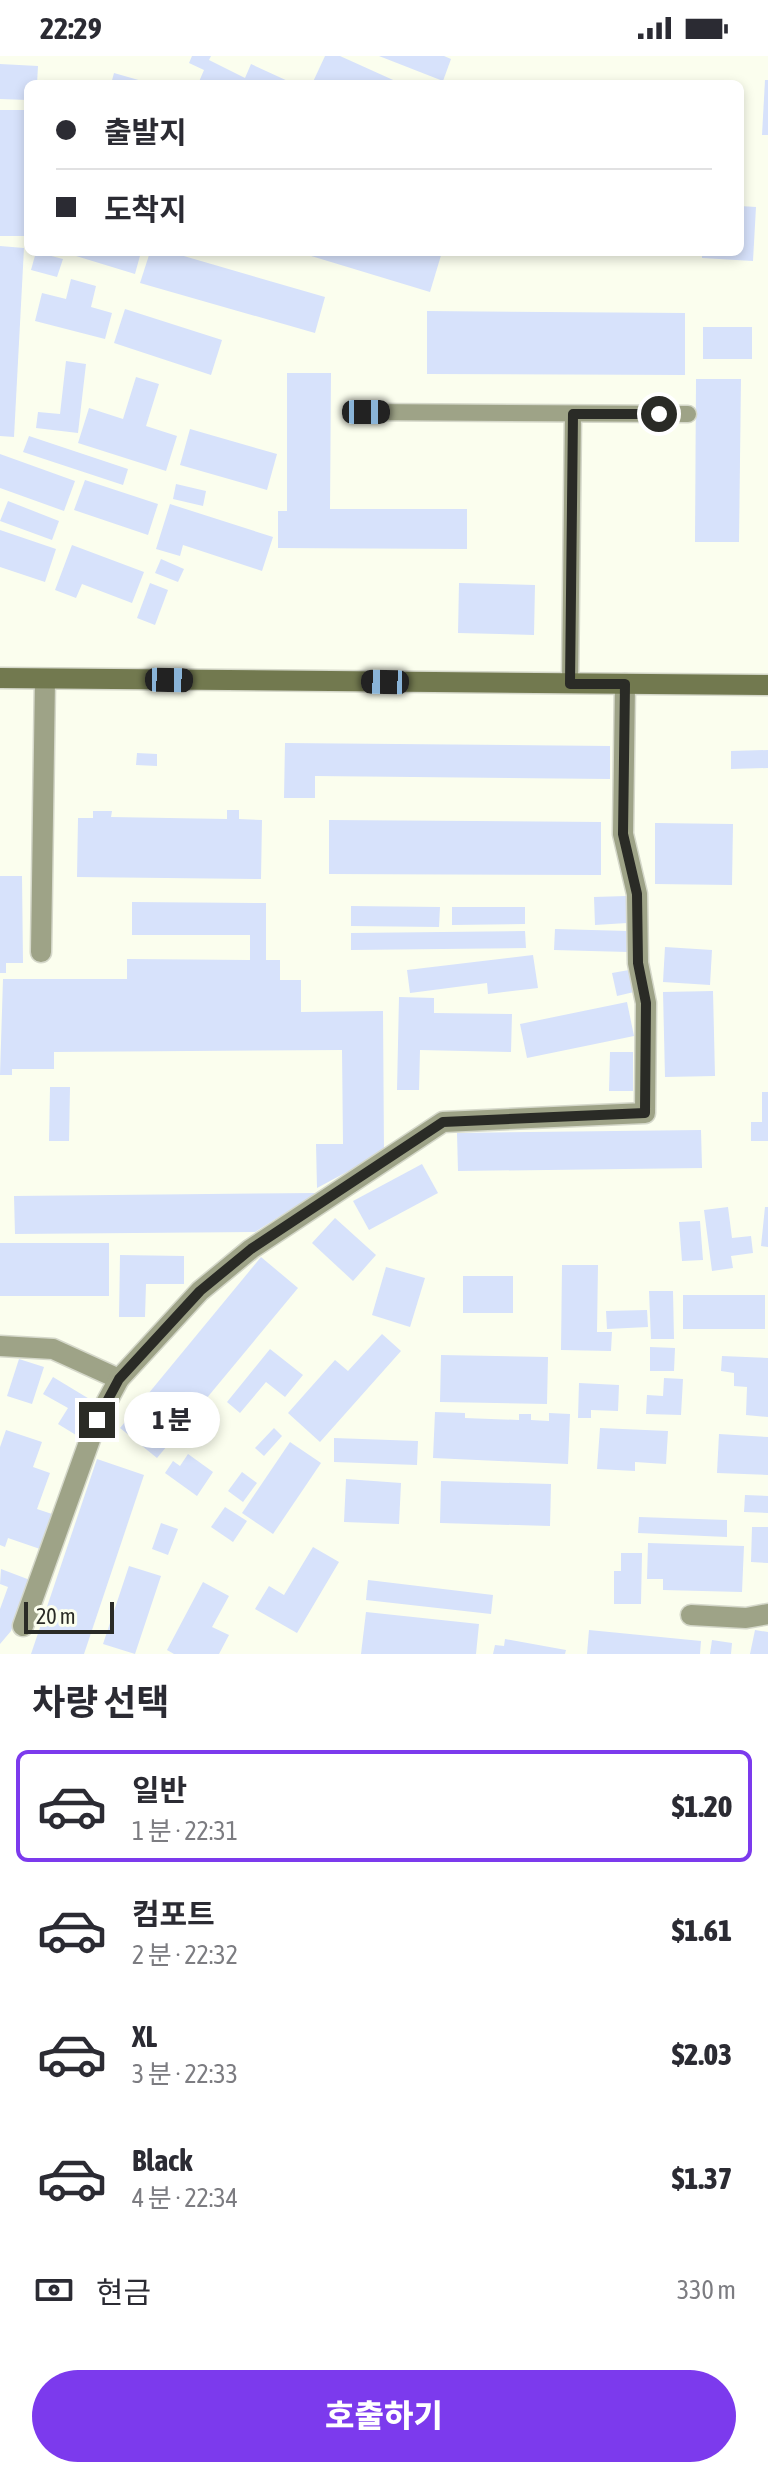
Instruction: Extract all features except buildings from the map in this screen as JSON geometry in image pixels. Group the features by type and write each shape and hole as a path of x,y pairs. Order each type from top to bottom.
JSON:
{"street":[{"path":"0,678 768,685"},
{"path":"41,952 45,679"},
{"path":"23,1626 97,1420 119,1379 200,1291 251,1249 443,1122 645,1113 646,1003 638,963 637,894 623,834 625,684"},
{"path":"0,1346 53,1349 119,1379"},
{"path":"691,1615 746,1618 768,1614"}],"lane":[{"path":"366,412 688,414"},
{"path":"570,684 573,414"}],"route":[{"path":"97,1420 119,1379 200,1291 251,1249 443,1122 645,1113 646,1003 638,963 637,894 623,834 625,684 570,684 573,414 659,414"}]}
